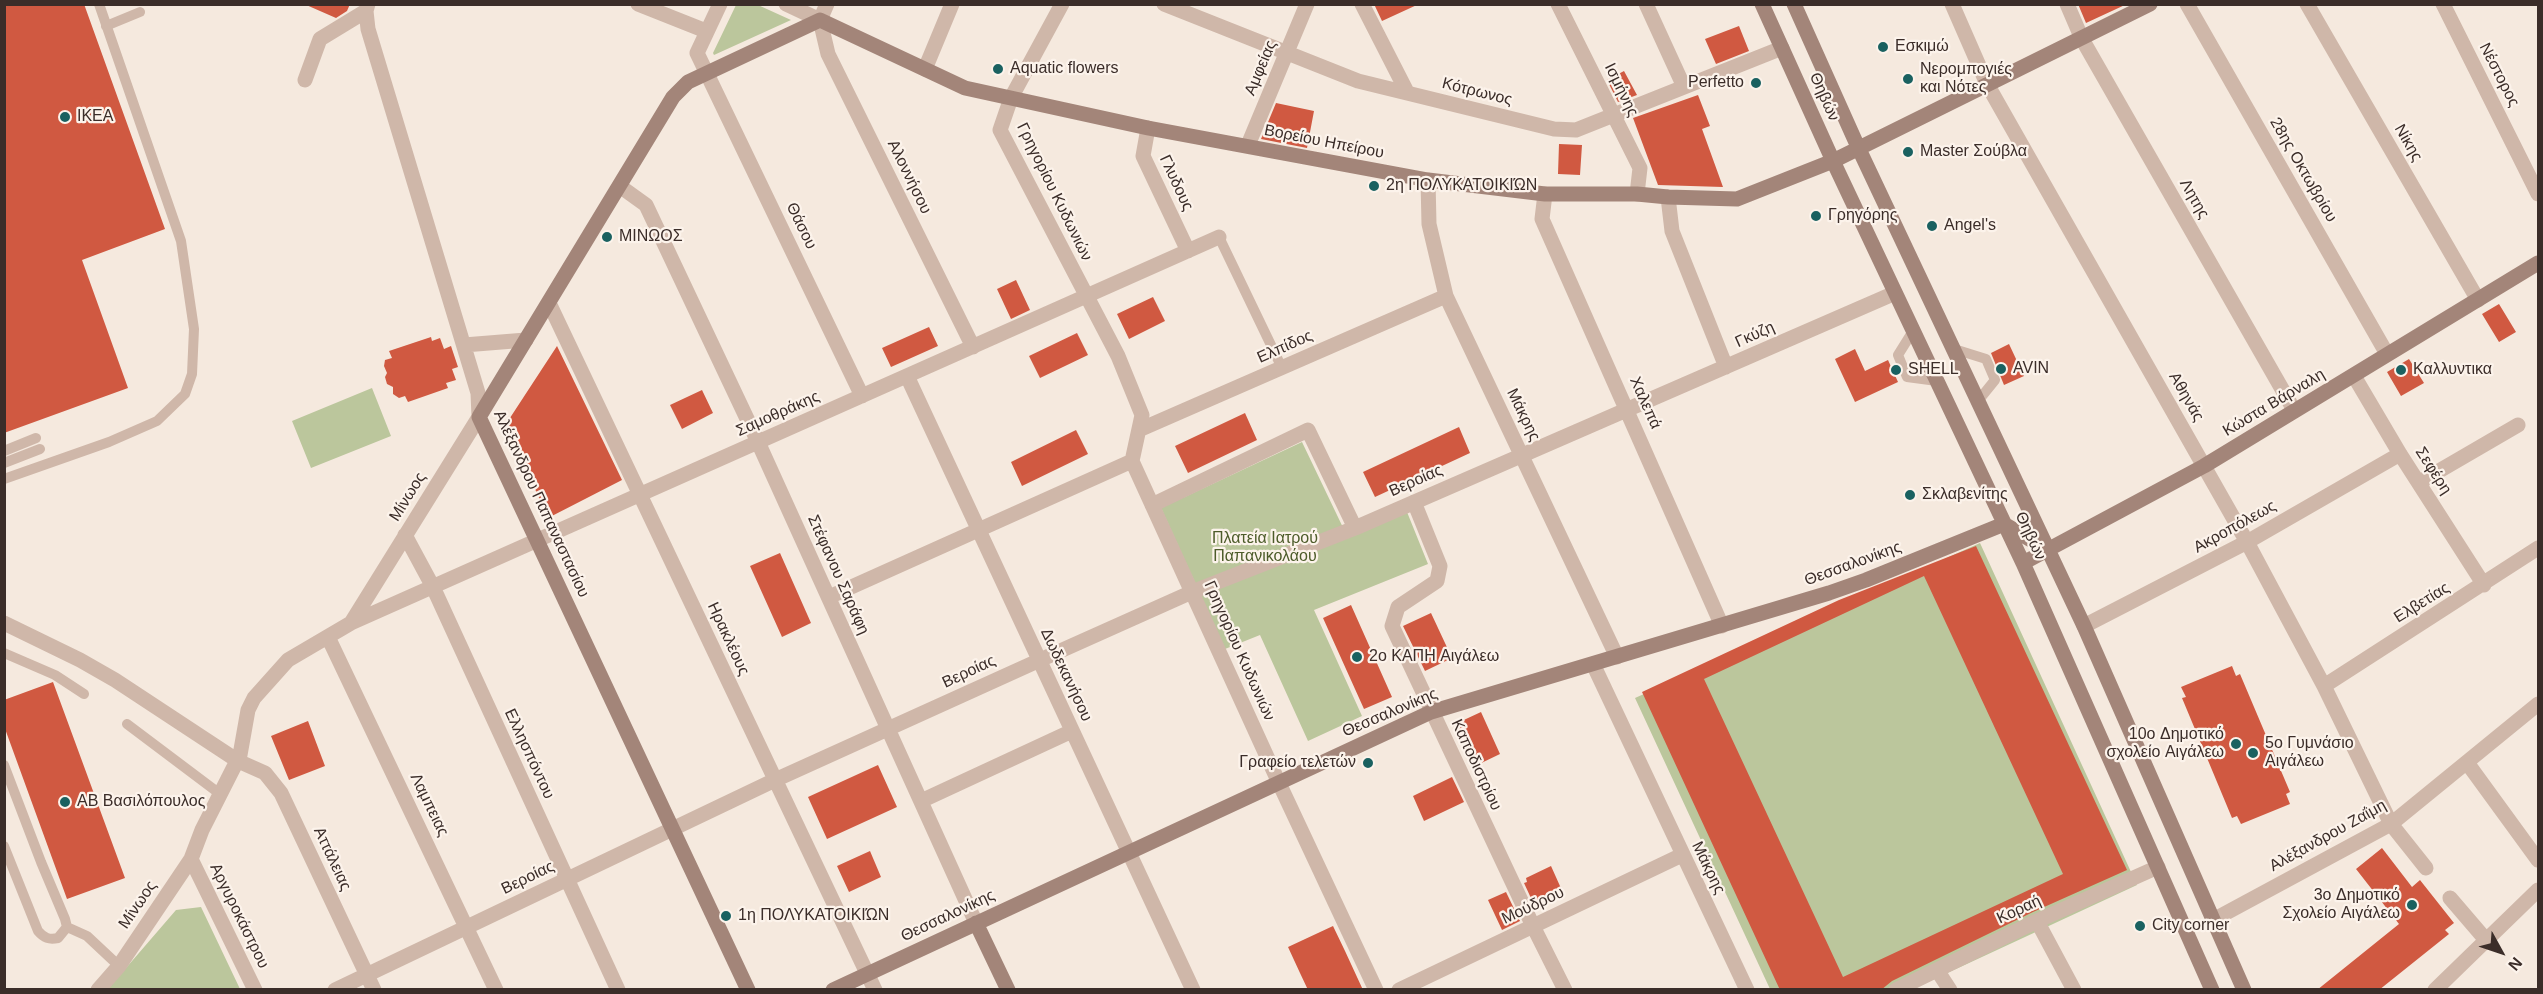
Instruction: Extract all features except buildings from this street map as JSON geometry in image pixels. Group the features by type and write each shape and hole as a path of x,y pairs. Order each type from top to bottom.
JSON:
{"street":[{"path":"638,4 706,31"},
{"path":"720,4 697,53 707,71 820,20 827,4"},
{"name":"Βορείου Ηπείρου","path":"786,4 965,88 1149,128 1428,180 1545,194 1636,194 1737,199 1833,161 2150,4"},
{"path":"925,69 952,4"},
{"name":"Γρηγορίου Κυδωνιών","path":"1062,4 1011,98 1000,130 1118,356 1142,415 1132,461 1376,990"},
{"name":"Κότρωνος","path":"1164,4 1358,81 1554,129 1576,130 1782,48"},
{"name":"Αμφείας","path":"1248,145 1307,4"},
{"path":"1362,4 1407,92"},
{"name":"Ισμήνης","path":"1558,4 1640,168 1636,194"},
{"path":"1646,4 1684,87"},
{"name":"Θηβών","path":"1762,4 1833,161 2023,563 2212,990"},
{"name":"Θηβών","path":"1794,4 1858,147 2084,626 2244,990"},
{"name":"Αθηνάς","path":"1952,4 1986,84 2247,542 2324,686 2391,824 2426,868"},
{"name":"Λητης","path":"2067,4 2082,39 2294,410"},
{"name":"28ης Οκτωβρίου","path":"2187,4 2387,354"},
{"name":"Νίκης","path":"2307,4 2478,300"},
{"name":"Νέστορος","path":"2443,4 2538,194"},
{"path":"305,80 320,39 367,8"},
{"name":"Αλέξανδρου Παπαναστασίου","path":"367,8 368,29 478,393 479,417 748,990"},
{"name":"Αλοννήσου","path":"820,20 828,54 972,347"},
{"name":"Μίνωος","path":"98,990 119,966 191,859 220,794 238,761 248,710 260,689 288,660 351,623 621,187 673,97 688,82 707,71"},
{"name":"Θάσου","path":"707,71 862,396"},
{"name":"Γλυδους","path":"1149,128 1143,156 1188,251"},
{"name":"Μάκρης","path":"1428,180 1429,224 1446,296 1617,657"},
{"name":"Στέφανου Σαράφη","path":"621,187 646,205 758,442 1008,990"},
{"name":"Χαλεπά","path":"1545,194 1542,219 1722,626"},
{"path":"1668,197 1672,231 1726,367"},
{"name":"Σαμοθράκης","path":"351,623 1219,237"},
{"name":"Κώστα Βάρναλη","path":"2023,563 2204,466 2538,263"},
{"name":"Γκύζη","path":"1628,410 1895,293"},
{"name":"Ελπίδος","path":"1139,430 1446,296"},
{"name":"Ηρακλέους","path":"549,303 874,990"},
{"path":"464,345 526,340"},
{"name":"Σεφέρη","path":"2354,375 2400,454 2484,585"},
{"name":"Δωδεκανήσου","path":"907,376 1193,990"},
{"name":"Βεροίας","path":"335,990 672,828 1040,660 1192,592 1355,528 1628,410"},
{"path":"2420,482 2518,425"},
{"path":"1152,505 1308,429 1355,528"},
{"name":"Ακροπόλεως","path":"2084,626 2247,542 2400,454"},
{"path":"829,597 1132,461"},
{"name":"Καποδιστρίου","path":"1414,502 1440,566 1437,581 1398,607 1392,626 1565,990"},
{"path":"2004,524 2048,549"},
{"name":"Θεσσαλονίκης","path":"833,990 1431,712 1722,626 1866,580 2004,524"},
{"name":"Ελλησπόντου","path":"405,536 433,587 618,990"},
{"name":"Ελβετίας","path":"2324,686 2484,585 2538,548"},
{"name":"Αττάλειας","path":"4,623 80,660 115,680 238,761 265,773 281,793 374,990"},
{"name":"Λαμπειας","path":"328,637 496,990"},
{"name":"Μάκρης","path":"1593,664 1747,990"},
{"name":"Αλέξανδρου Ζαΐμη","path":"2212,920 2391,824 2468,764 2538,704"},
{"path":"921,801 1072,731"},
{"path":"2468,764 2538,860"},
{"name":"Μούδρου","path":"1399,990 1682,855"},
{"name":"Αργυροκάστρου","path":"191,859 255,990"},
{"name":"Κοραή","path":"1896,990 2037,921 2158,867"},
{"path":"2435,990 2538,890"},
{"path":"2450,898 2486,940"},
{"path":"2037,921 2074,990"},
{"path":"1937,970 1950,990"}],"lane":[{"path":"4,479 109,442 156,421 186,394 192,374 195,352 194,329 181,242 99,4"},
{"path":"106,26 140,12"},
{"path":"1219,237 1282,368"},
{"path":"1913,331 1898,355 1907,377 1937,381"},
{"path":"1954,349 1986,359 1995,380 1978,401"},
{"path":"4,450 36,438"},
{"path":"4,463 40,450"},
{"path":"4,653 55,675 84,694"},
{"path":"127,724 220,794"},
{"path":"4,765 67,927 87,936 119,966"},
{"path":"4,846 38,931 51,940 58,938 67,927"}],"green space":[{"path":"736,5 758,5 791,20 714,55"},
{"path":"372,388 391,436 311,468 292,421"},
{"name":"Πλατεία Ιατρού Παπανικολάου","path":"1302,442 1348,538 1407,512 1428,564 1314,610 1362,716 1308,741 1260,635 1225,649 1161,508"},
{"path":"1980,543 2137,885 1913,989 1770,989 1635,698"},
{"path":"201,907 240,989 107,990 176,910"}],"place":[{"name":"Εσκιμώ","path":"1883,47"},
{"name":"Aquatic flowers","path":"998,69"},
{"name":"Νερομπογιές και Νότες","path":"1908,79"},
{"name":"Perfetto","path":"1756,83"},
{"name":"IKEA","path":"65,117"},
{"name":"Master Σούβλα","path":"1908,152"},
{"name":"2η ΠΟΛΥΚΑΤΟΙΚΙΏΝ","path":"1374,186"},
{"name":"Γρηγόρης","path":"1816,216"},
{"name":"Angel's","path":"1932,226"},
{"name":"ΜΙΝΩΟΣ","path":"607,237"},
{"name":"AVIN","path":"2001,369"},
{"name":"SHELL","path":"1896,370"},
{"name":"Καλλυντικα","path":"2401,370"},
{"name":"Σκλαβενίτης","path":"1910,495"},
{"name":"2ο ΚΑΠΗ Αιγάλεω","path":"1357,657"},
{"name":"10ο Δημοτικό σχολείο Αιγάλεω","path":"2236,744"},
{"name":"5ο Γυμνάσιο Αιγάλεω","path":"2253,753"},
{"name":"Γραφείο τελετών","path":"1368,763"},
{"name":"ΑΒ Βασιλόπουλος","path":"65,802"},
{"name":"3ο Δημοτικό Σχολείο Αιγάλεω","path":"2412,905"},
{"name":"1η ΠΟΛΥΚΑΤΟΙΚΙΏΝ","path":"726,916"},
{"name":"City corner","path":"2140,926"}]}
